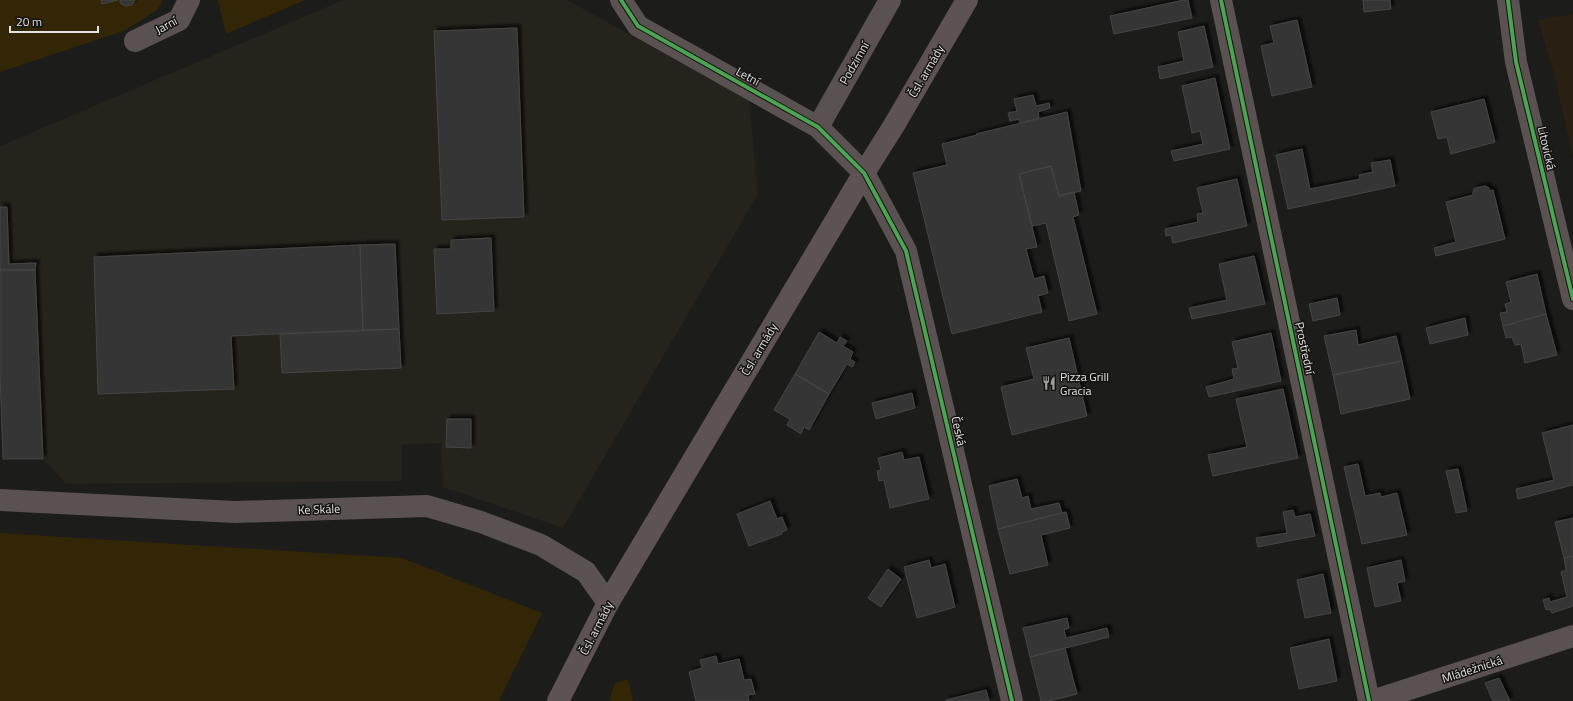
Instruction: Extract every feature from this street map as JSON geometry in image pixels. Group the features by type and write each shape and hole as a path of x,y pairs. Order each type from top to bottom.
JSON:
{"main road":[{"name":"Čsl. armády","path":"558,701 608,603 968,0"}],"street":[{"name":"Jarní","path":"134,41 179,20 189,0"},
{"name":"Letní","path":"621,0 638,26 818,127 864,173"},
{"name":"Podzimní","path":"818,127 890,0"},
{"name":"Prostřední","path":"1221,0 1370,701"},
{"name":"Litovická","path":"1508,0 1516,62 1573,299"},
{"name":"Česká","path":"864,173 906,251 1012,701"},
{"name":"Ke Skále","path":"0,500 235,512 427,506 481,522 541,545 586,572 608,603"},
{"name":"Mládežnická","path":"1370,701 1573,636"}],"shaded area":[{"path":"0,0 163,0 157,10 126,30 0,72"},
{"path":"218,0 305,0 226,34"},
{"path":"343,0 567,0 749,100 758,194 563,528 443,487 441,443 402,445 402,481 66,484 43,459 3,459 0,373 0,146"},
{"path":"1573,14 1573,156 1554,74 1538,20"},
{"path":"0,533 402,558 542,613 499,701 0,701"},
{"path":"628,679 633,701 609,701 615,683"}],"building":[{"path":"101,0 118,0 102,4"},
{"path":"120,0 135,0 132,5 125,6 120,3"},
{"path":"1188,0 1192,18 1114,34 1110,16"},
{"path":"1363,0 1390,0 1391,9 1364,12"},
{"path":"1297,20 1312,87 1272,96 1261,46 1274,43 1270,26"},
{"path":"1204,26 1213,67 1160,79 1158,67 1184,61 1178,32"},
{"path":"517,28 524,217 442,220 434,31"},
{"path":"1215,78 1230,149 1174,161 1171,151 1203,144 1200,131 1192,133 1182,86"},
{"path":"1033,95 1036,106 1049,103 1050,108 1038,112 1039,118 1020,123 1019,119 1010,121 1008,113 1017,111 1014,99"},
{"path":"1484,99 1495,142 1451,154 1447,137 1438,139 1431,112"},
{"path":"1067,112 1081,191 1059,196 1051,166 1019,174 1037,247 1026,249 1034,279 1044,276 1048,293 1038,296 1042,312 952,334 913,173 947,165 942,144 977,135 976,134"},
{"path":"1302,149 1310,189 1360,179 1359,175 1373,172 1371,163 1390,160 1395,186 1288,209 1276,155"},
{"path":"1051,166 1059,196 1074,192 1079,215 1073,217 1097,314 1069,321 1046,223 1032,226 1019,174"},
{"path":"1237,179 1247,226 1173,243 1171,235 1166,236 1165,229 1198,222 1197,214 1203,213 1197,188"},
{"path":"1485,186 1489,188 1489,191 1493,190 1505,239 1436,256 1434,248 1456,242 1446,202 1473,195 1475,188"},
{"path":"0,207 7,207 9,264 36,263 35,270 0,270"},
{"path":"491,238 494,311 437,314 434,249 451,249 451,240"},
{"path":"395,244 399,329 363,330 360,245"},
{"path":"360,245 363,330 231,336 234,389 98,394 94,257"},
{"path":"1254,256 1265,304 1192,319 1189,308 1227,300 1219,264"},
{"path":"0,270 35,270 43,459 3,459 0,373"},
{"path":"1537,274 1546,314 1503,326 1500,313 1507,312 1505,304 1511,302 1506,282"},
{"path":"1337,298 1340,315 1313,321 1309,304"},
{"path":"1546,314 1557,355 1525,363 1521,344 1515,345 1512,337 1506,338 1503,326"},
{"path":"1465,318 1468,335 1430,344 1426,328"},
{"path":"399,329 401,368 282,373 280,334"},
{"path":"1356,330 1358,345 1396,336 1402,361 1333,375 1324,336"},
{"path":"819,332 837,343 840,337 847,341 843,346 853,352 850,359 855,362 852,367 847,364 829,394 795,374"},
{"path":"1271,333 1281,381 1209,397 1206,387 1234,379 1232,369 1238,368 1232,342"},
{"name":"Pizza Grill Gracia","path":"1069,338 1087,416 1012,435 1001,387 1034,379 1026,348"},
{"path":"1402,361 1410,399 1341,414 1333,375"},
{"path":"795,374 829,394 809,430 804,427 801,434 787,425 790,419 774,410"},
{"path":"1283,389 1298,458 1213,476 1208,455 1247,447 1236,399"},
{"path":"912,393 915,408 876,419 872,403"},
{"path":"447,419 471,419 471,448 446,447"},
{"path":"1573,425 1573,485 1518,499 1516,489 1554,480 1542,433"},
{"path":"902,452 904,460 919,457 929,499 890,508 884,480 879,481 877,471 881,470 878,458"},
{"path":"1358,464 1365,496 1380,493 1381,497 1397,493 1407,535 1362,544 1344,467"},
{"path":"1458,469 1467,511 1456,513 1446,471"},
{"path":"1017,479 1022,498 1028,496 1031,509 1059,503 1062,513 998,529 989,486"},
{"path":"770,501 777,519 782,517 787,530 782,532 782,534 749,546 737,514"},
{"path":"1293,510 1295,517 1310,514 1315,536 1258,547 1256,538 1287,533 1283,512"},
{"path":"1066,512 1070,528 1041,535 1048,565 1010,574 998,529"},
{"path":"1573,518 1573,556 1564,558 1555,522"},
{"path":"1573,556 1573,606 1552,613 1550,609 1546,610 1543,600 1549,598 1550,602 1567,597 1561,572 1566,570 1564,558"},
{"path":"929,560 931,568 945,564 955,607 917,618 904,567"},
{"path":"1401,560 1405,581 1397,583 1401,601 1375,607 1367,568"},
{"path":"888,569 901,579 881,607 868,598"},
{"path":"1323,574 1331,613 1305,618 1297,580"},
{"path":"1067,618 1069,628 1064,630 1066,638 1107,628 1109,637 1030,657 1023,628"},
{"path":"1329,639 1337,681 1299,689 1290,648"},
{"path":"1065,648 1077,694 1049,701 1041,701 1030,657"},
{"path":"716,656 718,664 739,659 744,680 751,679 755,694 748,695 749,701 696,701 689,672 702,668 700,660"},
{"path":"1499,678 1510,701 1493,701 1485,683"},
{"path":"986,690 989,701 946,701 946,700"}],"cycle path":[{"path":"621,0 638,26 818,127 864,173 906,251 1012,701"},
{"path":"1221,0 1369,701"},
{"path":"1508,0 1516,62 1573,299"}],"place":[{"name":"Pizza Grill Gracia","path":"1049,383"}]}
